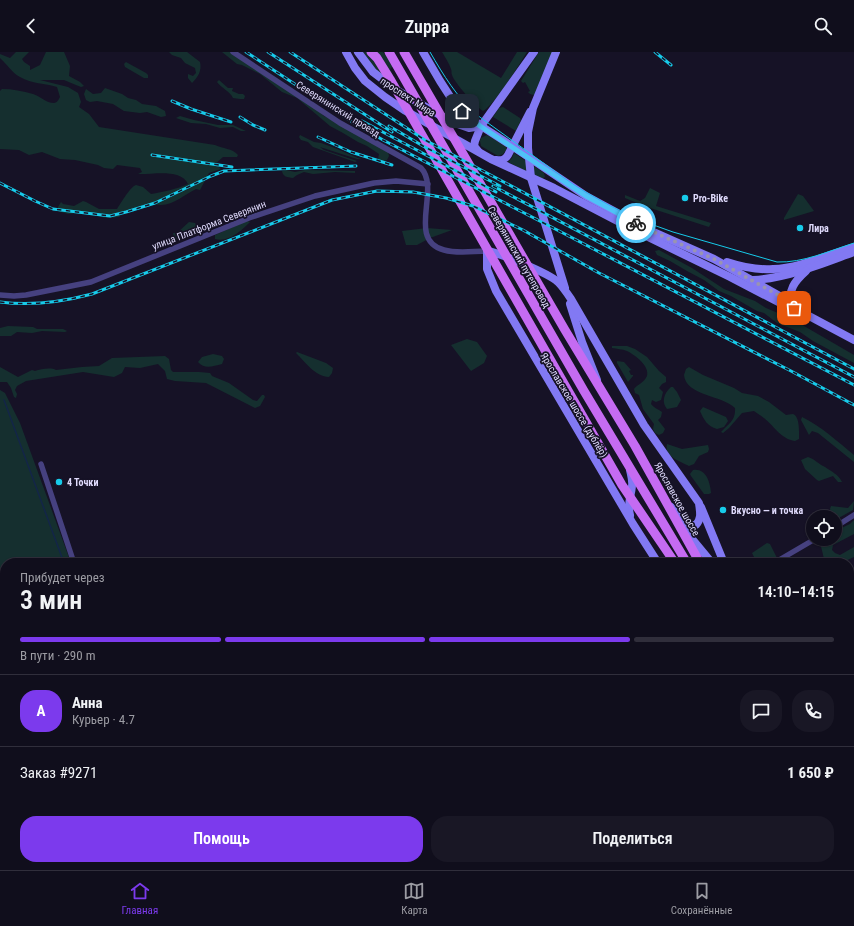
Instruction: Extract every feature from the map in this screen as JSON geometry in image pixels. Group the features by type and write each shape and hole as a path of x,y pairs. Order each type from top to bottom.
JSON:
{"main road":[{"name":"проспект Мира","path":"346,52 361,77 384,97 404,110 491,159 554,188 648,237 782,304 794,308"},
{"path":"358,52 373,72 403,94 452,122 469,128 480,126"},
{"path":"371,52 377,58 390,79 622,485 672,558"},
{"name":"проспект Мира","path":"389,52 398,68"},
{"name":"Северянинский путепровод","path":"404,52 565,330 635,446"},
{"path":"423,52 451,98 462,111 480,126 586,196 651,231 714,259 785,299 794,308 854,340"},
{"path":"478,151 474,146 480,126 534,52"},
{"path":"556,52 533,108 528,132 528,163 534,191 582,342 594,369 600,388"},
{"path":"491,159 501,160 505,159 508,155 560,52"},
{"name":"Северянинский путепровод","path":"398,68 629,467"},
{"path":"714,259 735,265 774,269 792,267 854,247"},
{"path":"484,251 496,253 542,272 557,282 565,290 644,425 699,503 722,558"},
{"name":"Ярославское шоссе (дублёр)","path":"484,251 487,269 496,291 632,524 655,558"},
{"path":"730,277 753,280 780,277 807,270 854,252"},
{"path":"794,308 790,299 790,293 797,280 807,270"},
{"name":"Ярославское шоссе","path":"635,446 697,558"},
{"path":"629,467 632,478 632,487 628,507 632,524"},
{"path":"629,467 684,558"},
{"path":"665,500 690,525 696,525 700,520 701,514 699,503"},
{"path":"672,514 708,558"}],"street":[{"name":"Северянинский проезд","path":"233,52 340,123 421,168 425,172 428,184"},
{"name":"улица Платформа Северянин","path":"0,294 14,296 26,295 91,282 249,218 315,196 374,183 396,181 428,184"},
{"path":"428,184 425,226 431,242 439,249 445,251 484,251"},
{"path":"41,464 72,558"},
{"path":"842,523 854,515"},
{"path":"783,558 806,544"}],"green space":[{"path":"16,52 29,52 22,59 30,66 30,70 40,65 46,52 64,52 70,66 69,76 84,86 81,87 64,80 40,80 68,87 78,93 81,102 79,107 89,114 99,127 215,145 230,150 238,155 237,157 223,157 215,164 221,169 209,173 200,190 196,189 176,201 165,205 154,204 145,208 127,211 119,217 108,218 77,213 68,214 58,211 58,207 61,202 63,204 74,206 83,201 99,209 117,209 128,192 136,185 143,187 151,194 188,184 184,179 173,174 138,174 142,172 140,168 117,165 113,169 104,168 98,165 75,160 60,159 42,152 29,155 19,150 0,149 0,91 2,89 36,95 51,103 58,101 60,97 57,87 29,81 20,77 14,73 0,58 0,54 10,58"},
{"path":"169,52 187,52 200,62 199,74 192,83 188,78 188,74 193,76 196,73 195,68"},
{"path":"222,52 231,52 316,109 324,116 388,152 389,156 387,160 382,162 378,159 379,154 330,126 297,98 282,92 260,74 237,64"},
{"path":"363,52 383,52 393,66 390,69 393,75 387,79 377,71"},
{"path":"442,52 457,52 501,78 517,52 527,52 500,93 483,111 471,100 457,83"},
{"path":"539,52 557,52 535,95 533,95 528,92 530,91 525,82 523,83 521,81"},
{"path":"126,62 146,73 148,78 144,78 125,67 124,64"},
{"path":"219,80 228,88 233,88 232,91 243,94 245,96 244,99 233,98 230,93 217,82"},
{"path":"105,88 136,100 142,104 156,106 165,111 166,116 161,117 147,112 140,113 124,111 113,104 97,101 90,102 86,100 84,94 86,89 93,94 101,93"},
{"path":"503,107 520,118 521,120 516,131 493,117 499,108"},
{"path":"180,116 218,125 233,125 246,131 241,131 233,127 220,128 206,124 191,123 176,118"},
{"path":"300,135 314,142 321,143 362,159 357,159 320,147 324,150 357,161 355,162 313,147 308,142 301,140 299,137"},
{"path":"487,135 506,145 506,150 503,154 498,156 481,146 481,138"},
{"path":"514,153 544,173 545,177 541,179 508,162"},
{"path":"286,170 295,172 305,170 355,171 355,173 335,172 313,174 304,172 293,178 284,176 282,171"},
{"path":"650,188 660,193 656,206 711,223 709,227 644,206 625,198 625,195 640,201 645,198"},
{"path":"798,194 803,196 814,211 784,220 784,218"},
{"path":"247,221 250,222 243,229 229,238 220,240 215,239 215,235"},
{"path":"189,222 195,223 200,232 196,235 187,235 179,240 174,239 173,233 177,233"},
{"path":"427,228 452,230 430,238 417,245 406,245 402,231"},
{"path":"659,250 692,268 724,289 755,301 766,308 792,319 854,355 854,363 813,341 800,332 777,323 764,313 757,311 719,291 704,280 657,255 655,251"},
{"path":"8,326 33,327 37,329 63,329 67,331 42,331 32,333 17,332 11,336 0,336 0,328"},
{"path":"467,339 477,342 487,356 484,363 471,371 451,345"},
{"path":"612,346 627,346 635,349 647,357 666,377 666,382 659,388 663,392 661,400 656,402 652,400 651,404 662,412 661,417 658,420 665,429 663,433 659,435 655,433 653,429 654,424 643,409 639,395 635,393 634,389 647,376 646,368 634,355 625,350 612,348"},
{"path":"297,352 326,363 333,368 332,373 329,377 315,372 296,353"},
{"path":"213,354 222,356 224,359 222,364 206,367 198,362 202,357"},
{"path":"165,356 169,359 171,370 173,372 210,373 212,376 229,383 253,400 257,401 262,395 265,397 260,406 255,408 206,383 167,379 165,371 158,364 140,368 125,367 122,373 114,377 83,372 26,381 17,386 15,390 17,394 16,398 14,397 7,382 0,382 0,367 18,377 32,370 35,371 49,368 56,370 99,366 112,358"},
{"path":"617,361 624,362 631,370 629,371 633,376 628,382 617,363"},
{"path":"689,367 742,393 758,396 769,402 786,415 795,415 799,425 799,439 795,441 786,438 754,411 742,413 729,428 723,433 721,432 733,419 735,408 722,400 691,387 686,382 684,375 686,369"},
{"path":"671,387 673,387 677,392 681,400 677,407 667,409 664,403 664,398"},
{"path":"0,390 5,393 20,423 69,558 0,558"},
{"path":"703,407 726,417 728,421 724,427 717,429 708,424 704,420 700,411"},
{"path":"802,417 823,430 854,455 854,462 818,433 812,431 809,435 801,420"},
{"path":"667,444 682,449 708,445 709,449 708,452 699,456 694,464 689,466 670,455"},
{"path":"808,457 835,473 842,482 838,482 833,476 819,481 817,480 805,469 801,460"},
{"path":"693,470 704,473 710,484 711,493 704,494 690,474"},
{"path":"854,501 853,510 842,516 842,510 830,509 831,506 848,508"},
{"path":"854,520 854,534 842,540 842,528"},
{"path":"767,543 770,544 777,558 754,558 752,553"},
{"path":"821,546 833,546 832,550 840,555 854,547 854,557 852,558 824,558"}],"waterway":[{"path":"4,400 62,558"}],"tram line":[{"path":"430,52 445,77 477,115 575,186 610,206 645,222 673,232 777,262 806,259 854,243"}],"railway":[{"path":"246,52 354,123 383,140 854,385"},
{"path":"268,52 392,132"},
{"path":"290,52 425,140 854,369"},
{"path":"655,52 671,65"},
{"path":"172,101 231,122"},
{"path":"240,117 265,130"},
{"path":"362,121 496,192"},
{"path":"389,126 423,146 500,186"},
{"path":"318,137 351,152 392,165"},
{"path":"152,155 232,167"},
{"path":"0,183 53,209 110,216 155,203 224,171 356,166"},
{"path":"493,186 854,377"},
{"path":"0,302 23,304 35,303 69,299 92,294 332,200 377,191 413,192 446,198 473,206 523,230 599,273 791,371 854,405"}],"way so far":[{"path":"636,223 714,259 785,299 794,308"}],"place":[{"name":"Pro-Bike","path":"685,198"},
{"name":"Лира","path":"800,228"},
{"name":"4 Точки","path":"59,482"},
{"name":"Вкусно — и точка","path":"723,510"}],"route":[{"path":"462,111 480,126 586,196 636,223"}]}
